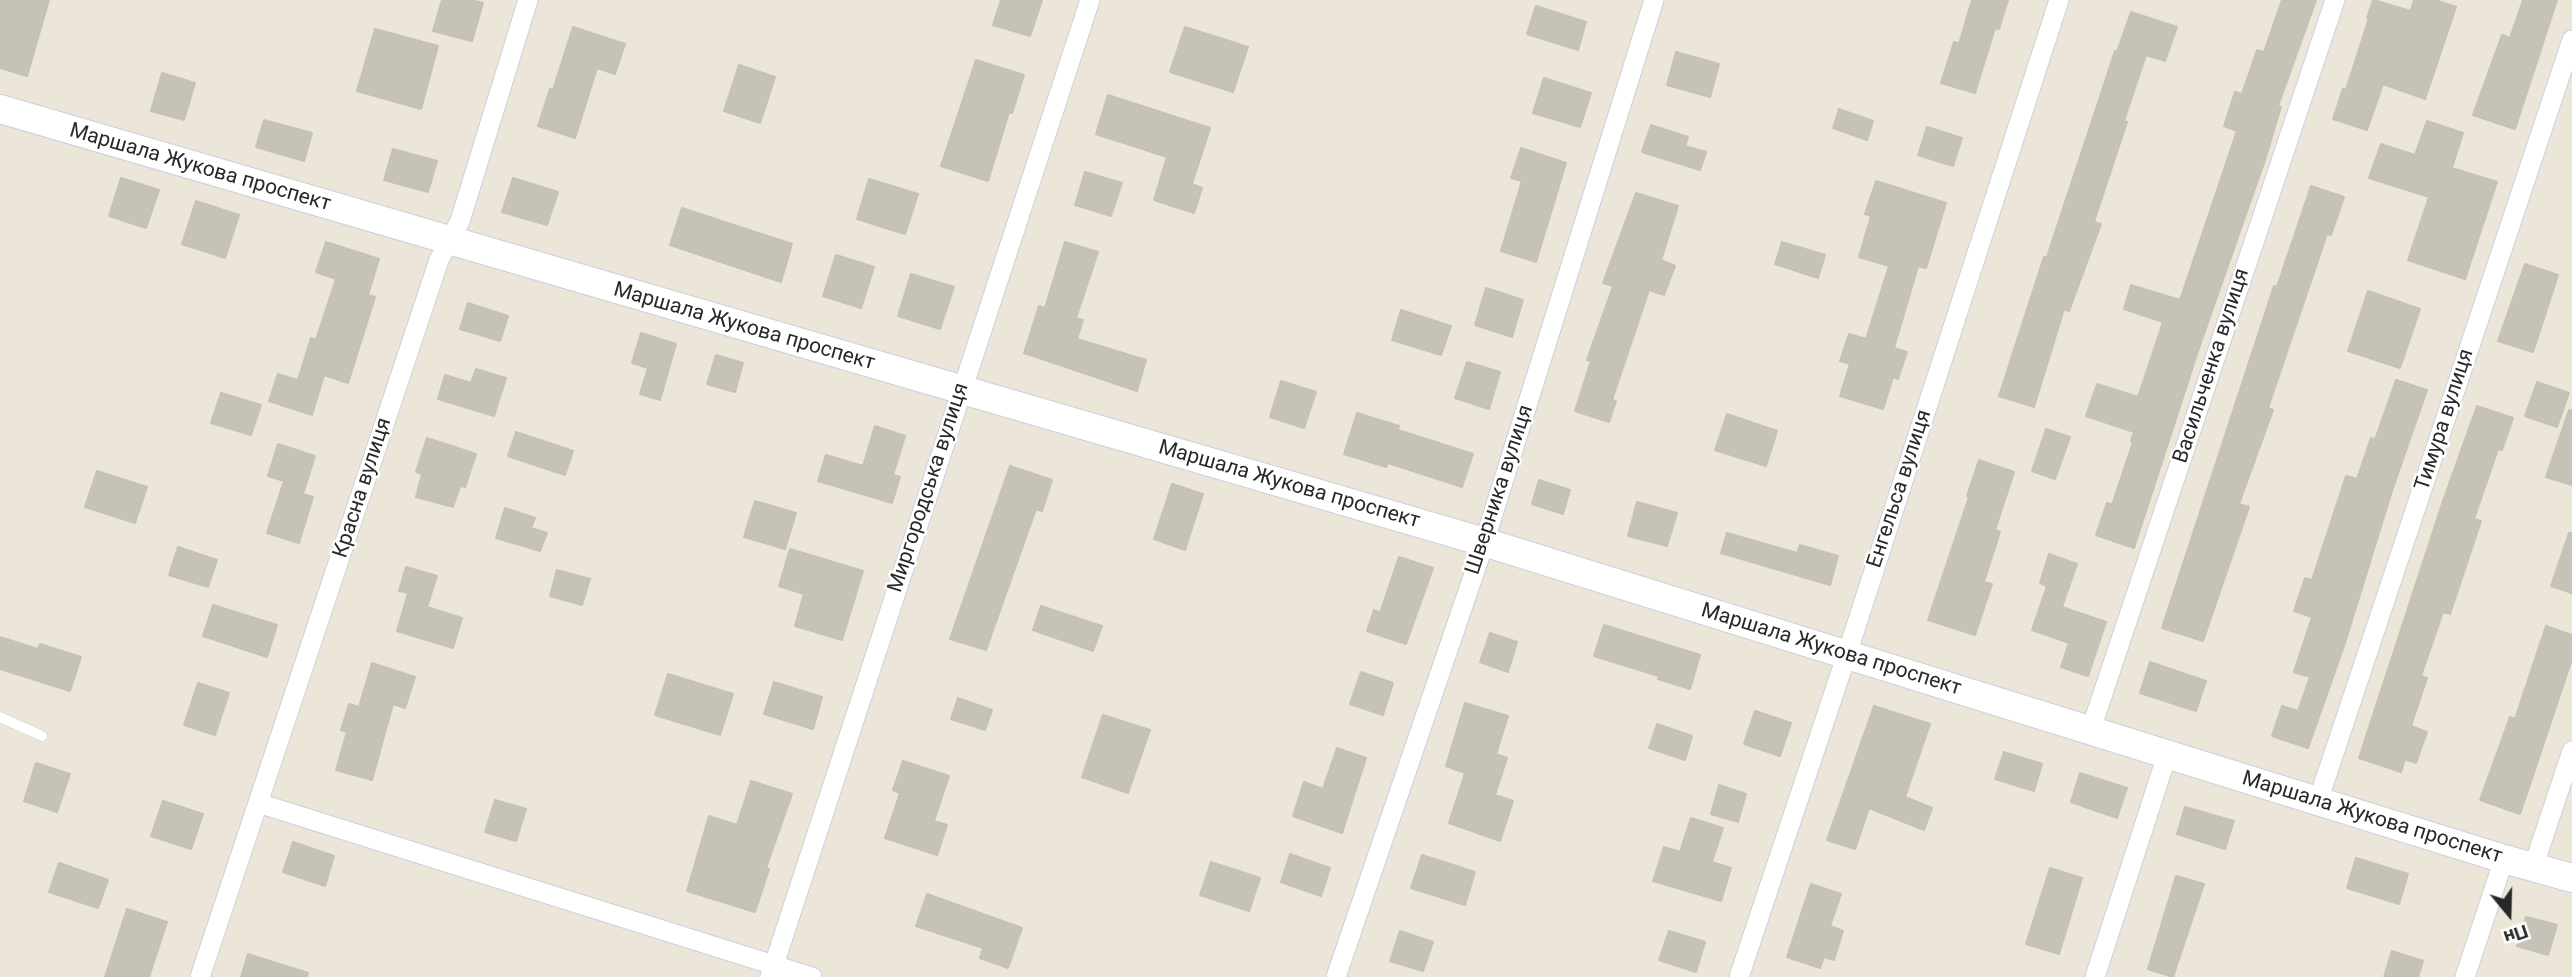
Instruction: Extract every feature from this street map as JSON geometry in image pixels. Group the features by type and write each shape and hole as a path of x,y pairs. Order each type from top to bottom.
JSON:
{"street":[{"name":"Красна вулиця","path":"200,977 439,260 460,221 528,0"},
{"name":"Миргородська вулиця","path":"772,971 1090,0"},
{"name":"Шверника вулиця","path":"1336,977 1484,541 1654,0"},
{"name":"Енгельса вулиця","path":"1739,977 2059,0"},
{"name":"Васильченка вулиця","path":"2090,732 2335,0"},
{"name":"Тимура вулиця","path":"2318,801 2572,40"},
{"name":"Маршала Жукова проспект","path":"0,109 1484,541 2090,732 2572,878"},
{"path":"2533,868 2572,751"},
{"path":"2095,977 2167,755"},
{"path":"258,803 772,971 812,977"},
{"path":"2465,977 2504,859"}],"lane":[{"path":"0,717 42,736"}],"building":[{"path":"0,0 49,0 27,76 0,68"},
{"path":"442,0 472,0 483,3 472,41 433,31"},
{"path":"1001,0 1042,0 1030,36 993,25"},
{"path":"1972,0 2008,0 1999,29 1995,28 1975,93 1941,83 1954,42 1959,44"},
{"path":"2282,0 2316,0 2278,106 2281,107 2265,160 2198,351 2134,548 2096,535 2107,503 2112,505 2134,432 2086,416 2097,384 2138,397 2163,322 2124,309 2131,285 2180,300 2237,131 2224,126 2235,92 2242,94 2257,50 2264,52"},
{"path":"2373,0 2411,11 2414,0 2435,0 2456,7 2425,99 2383,84 2367,130 2333,119 2343,89 2346,90"},
{"path":"2523,0 2557,0 2515,129 2473,115 2502,35 2510,38"},
{"path":"1536,6 1586,22 1578,50 1527,34"},
{"path":"2131,12 2177,27 2165,61 2146,55 2094,222 2101,224 2069,311 2064,309 2034,407 1999,396 2044,257 2047,257 2115,51 2117,52"},
{"path":"573,27 625,44 615,74 597,68 575,138 538,126 550,89 553,90"},
{"path":"1185,27 1248,47 1233,92 1170,72"},
{"path":"375,29 438,46 421,109 357,91"},
{"path":"1676,52 1719,64 1710,97 1667,85"},
{"path":"976,60 1024,75 1012,113 1009,112 988,181 941,166"},
{"path":"739,65 775,77 760,123 724,111"},
{"path":"162,73 195,83 184,120 151,111"},
{"path":"1544,78 1591,93 1580,127 1533,113"},
{"path":"1108,95 1210,128 1192,184 1202,188 1194,213 1154,200 1167,157 1096,134"},
{"path":"1839,109 1873,121 1867,140 1833,128"},
{"path":"264,120 312,133 304,161 256,147"},
{"path":"2427,121 2463,133 2452,168 2497,182 2465,279 2408,260 2429,197 2369,178 2381,144 2415,155"},
{"path":"1651,125 1688,137 1685,146 1706,152 1700,170 1642,152"},
{"path":"1927,127 1962,138 1953,166 1918,155"},
{"path":"1521,148 1566,163 1536,262 1501,251 1522,181 1511,178"},
{"path":"393,149 437,161 428,192 384,180"},
{"path":"1085,172 1122,183 1111,216 1075,205"},
{"path":"121,178 159,190 146,228 109,216"},
{"path":"513,178 558,192 547,225 502,212"},
{"path":"869,179 918,194 905,234 857,219"},
{"path":"1876,181 1946,203 1926,268 1918,266 1894,348 1907,352 1898,379 1893,377 1883,409 1840,396 1850,364 1840,361 1849,334 1866,339 1889,266 1859,257 1871,216 1865,214"},
{"path":"2311,186 2344,197 2331,235 2327,234 2268,408 2273,410 2239,504 2249,507 2203,641 2162,628 2274,286 2277,287"},
{"path":"1636,193 1678,206 1661,260 1675,266 1664,295 1649,290 1612,400 1616,401 1609,422 1575,411 1591,361 1587,360 1613,286 1603,283"},
{"path":"196,201 239,215 225,258 182,244"},
{"path":"682,208 792,244 781,282 670,245"},
{"path":"326,242 379,259 368,295 375,297 348,383 324,375 312,415 269,401 278,374 298,380 311,338 316,340 336,279 316,272"},
{"path":"1065,242 1098,252 1076,318 1083,320 1077,339 1146,360 1137,391 1024,353 1039,306 1045,308"},
{"path":"1782,242 1825,255 1818,278 1775,264"},
{"path":"836,255 874,267 861,308 823,296"},
{"path":"2525,264 2558,275 2533,352 2498,341"},
{"path":"911,274 954,287 940,329 898,316"},
{"path":"1486,288 1523,300 1512,337 1475,325"},
{"path":"2368,291 2420,309 2400,368 2348,351"},
{"path":"468,303 508,316 500,341 460,329"},
{"path":"1401,310 1451,326 1441,355 1392,340"},
{"path":"641,333 676,344 660,400 640,394 648,368 632,363"},
{"path":"716,355 743,363 735,392 707,384"},
{"path":"1467,362 1500,372 1489,409 1455,398"},
{"path":"476,369 506,378 494,416 438,399 445,375 471,383"},
{"path":"2396,380 2427,390 2308,748 2272,736 2282,706 2298,711 2310,677 2294,672 2312,617 2294,611 2305,578 2312,580 2346,476 2357,479 2371,438 2375,440"},
{"path":"1281,381 1316,392 1304,428 1270,417"},
{"path":"2537,382 2569,393 2557,427 2525,416"},
{"path":"221,393 261,405 251,435 211,423"},
{"path":"2477,406 2513,418 2502,450 2498,449 2474,519 2481,521 2450,614 2443,612 2421,676 2427,678 2411,726 2427,732 2416,763 2405,759 2401,772 2359,758"},
{"path":"2569,410 2572,411 2572,485 2546,477"},
{"path":"1357,413 1399,426 1398,430 1473,454 1462,487 1388,463 1386,467 1344,454"},
{"path":"1727,414 1777,431 1766,466 1715,450"},
{"path":"875,426 905,436 893,475 900,477 892,503 818,481 826,455 863,466"},
{"path":"2046,429 2070,437 2055,479 2032,471"},
{"path":"516,432 573,451 565,475 508,456"},
{"path":"427,438 476,454 465,487 460,486 453,507 416,497 422,474 416,472"},
{"path":"278,444 315,456 303,494 313,497 299,543 267,533 284,481 268,476"},
{"path":"1979,460 2014,472 1995,530 2000,532 1984,582 1992,584 1975,635 1928,620"},
{"path":"1010,466 1052,480 1042,511 1036,509 986,650 950,639"},
{"path":"97,471 147,487 135,523 85,507"},
{"path":"1539,480 1570,490 1563,514 1532,504"},
{"path":"1172,484 1203,494 1185,550 1154,539"},
{"path":"755,501 796,513 785,549 744,537"},
{"path":"1637,502 1677,513 1667,546 1628,536"},
{"path":"505,508 535,518 531,528 547,533 540,551 496,538"},
{"path":"1727,533 1797,553 1800,545 1838,556 1830,585 1721,553"},
{"path":"2569,533 2572,533 2572,593 2551,586"},
{"path":"178,547 217,560 208,587 169,575"},
{"path":"790,549 863,571 842,640 795,626 804,594 779,586"},
{"path":"2049,554 2077,564 2062,607 2106,622 2088,676 2061,667 2069,643 2032,630 2047,586 2040,583"},
{"path":"1399,557 1433,568 1406,644 1367,631 1374,610 1380,613"},
{"path":"406,567 437,576 427,607 462,618 453,648 397,631 408,593 399,591"},
{"path":"557,570 590,579 582,605 550,596"},
{"path":"213,605 277,625 267,657 203,636"},
{"path":"1041,606 1102,626 1093,651 1033,630"},
{"path":"1604,625 1700,655 1690,689 1658,679 1659,676 1594,656"},
{"path":"2546,626 2572,635 2572,659 2520,814 2480,800 2510,717 2515,719"},
{"path":"1490,633 1517,642 1508,672 1480,662"},
{"path":"0,637 38,649 40,644 81,657 70,691 0,669"},
{"path":"2150,662 2206,681 2196,711 2140,693"},
{"path":"372,663 415,677 405,708 393,704 372,780 336,770 347,732 341,730 349,704 359,707"},
{"path":"1361,672 1393,683 1383,715 1350,704"},
{"path":"668,674 733,694 720,735 655,715"},
{"path":"774,682 822,697 813,729 764,714"},
{"path":"198,683 229,693 215,735 184,725"},
{"path":"958,698 992,710 985,730 951,719"},
{"path":"1465,703 1508,716 1496,754 1507,758 1495,795 1513,801 1500,841 1449,823 1465,773 1446,766"},
{"path":"1874,706 1930,724 1905,797 1932,808 1924,830 1869,808 1855,849 1827,840"},
{"path":"1755,711 1791,723 1780,756 1744,744"},
{"path":"1103,715 1150,730 1128,793 1082,777"},
{"path":"1657,724 1692,736 1685,760 1649,748"},
{"path":"1337,748 1366,758 1342,833 1293,816 1304,782 1323,789"},
{"path":"2004,752 2042,764 2034,791 1995,779"},
{"path":"903,761 949,776 934,821 947,825 937,855 885,838 900,793 893,790"},
{"path":"36,763 70,774 57,812 24,801"},
{"path":"2080,773 2127,788 2117,818 2071,802"},
{"path":"751,781 792,794 766,868 769,869 755,912 687,891 709,816 737,825"},
{"path":"1719,785 1746,794 1738,822 1711,814"},
{"path":"495,800 526,809 516,841 485,832"},
{"path":"163,801 203,814 191,849 151,836"},
{"path":"2185,807 2234,821 2225,849 2177,834"},
{"path":"1691,818 1723,828 1712,862 1731,868 1721,901 1653,881 1664,847 1680,852"},
{"path":"293,842 334,856 325,886 283,872"},
{"path":"1290,854 1330,868 1321,896 1281,882"},
{"path":"1422,855 1475,872 1465,905 1411,888"},
{"path":"2356,858 2408,874 2399,904 2347,888"},
{"path":"1211,862 1260,878 1249,911 1200,895"},
{"path":"59,863 108,880 98,908 49,892"},
{"path":"2050,868 2082,878 2059,954 2026,944"},
{"path":"2176,876 2204,884 2173,977 2148,969"},
{"path":"1811,884 1841,894 1830,926 1843,931 1834,960 1824,957 1820,968 1787,957"},
{"path":"927,894 1022,928 1008,968 980,958 983,948 916,926"},
{"path":"127,909 167,922 149,977 105,977"},
{"path":"2526,917 2557,925 2548,955 2517,946"},
{"path":"1400,931 1433,942 1423,971 1390,961"},
{"path":"1669,931 1705,942 1696,972 1659,960"},
{"path":"2392,951 2423,961 2418,977 2384,977"},
{"path":"248,954 308,973 307,977 241,977"}]}
